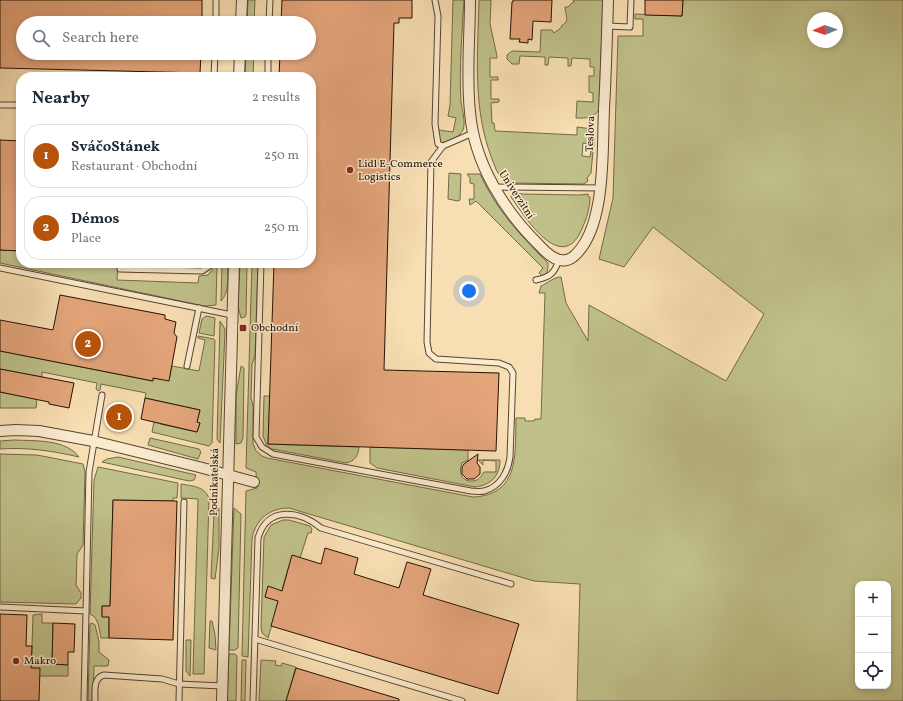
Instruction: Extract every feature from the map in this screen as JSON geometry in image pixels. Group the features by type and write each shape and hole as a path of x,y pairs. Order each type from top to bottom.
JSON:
{"street":[{"path":"241,16 242,0"},
{"name":"Univerzitní","path":"470,0 468,83 470,113 473,133 484,166 494,186 511,213 526,232 546,253 554,258 564,260"},
{"name":"Teslova","path":"564,260 572,258 579,250 592,228 601,188 608,0"},
{"path":"239,72 240,60"},
{"name":"Podnikatelská","path":"222,701 234,268"},
{"path":"0,431 38,431 93,441 254,482"}],"lane":[{"path":"216,0 216,16"},
{"path":"269,16 270,0"},
{"path":"435,0 438,16 435,124 438,144 443,146"},
{"path":"607,26 630,27 631,0"},
{"path":"214,72 215,60"},
{"path":"268,60 268,72"},
{"path":"0,104 16,105"},
{"path":"261,268 256,437 262,448 273,454 471,491 484,491 499,483 509,469 513,373 509,367 499,363 436,359 429,353 427,342 431,162 443,146 473,133"},
{"path":"494,186 601,188"},
{"path":"536,280 546,278 552,274 564,260"},
{"path":"0,268 232,315"},
{"path":"120,269 202,271 206,268"},
{"path":"187,366 200,308"},
{"path":"84,701 89,472 93,441 102,395"},
{"path":"179,701 184,502"},
{"path":"253,701 258,538 263,526 268,520 282,514 291,514 314,522 321,528 511,584"},
{"path":"0,607 86,611"},
{"path":"255,639 462,701"},
{"path":"95,701 96,682 98,678 104,676 143,677 162,679 179,684 222,686"}],"green space":[{"path":"248,0 255,0 254,16 247,16"},
{"path":"453,0 464,0 460,76 464,127 461,133 450,141 440,143 437,132 439,130 453,132 456,118 448,116 450,105"},
{"path":"479,0 491,0 490,24 497,58 490,58 490,77 498,77 498,80 491,80 491,99 499,99 499,102 491,103 492,123 494,123 495,131 577,135 577,127 592,129 594,132 594,147 591,149 591,144 583,143 582,156 590,157 591,151 593,151 591,173 587,178 588,181 584,184 510,183 510,180 500,176 496,170 481,120 479,100 477,60"},
{"path":"573,0 603,0 599,110 594,115 586,118 576,118 577,101 593,102 593,93 589,92 589,76 594,76 594,67 590,67 590,59 572,58 571,66 568,66 568,58 549,57 548,65 545,65 545,57 520,56 519,64 512,64 507,59 507,55 512,51 540,52 541,30 552,30 554,33 562,27 561,26 567,20 565,7 568,7 574,2"},
{"path":"683,0 903,0 903,701 577,701 580,584 534,581 289,508 275,510 264,516 256,526 254,532 252,539 248,657 242,656 246,491 257,488 256,472 246,468 252,268 258,268 255,356 252,364 251,398 253,406 253,444 256,451 267,458 473,497 488,494 499,489 507,480 512,470 516,418 525,418 525,421 541,419 545,293 539,293 541,286 558,277 561,277 566,303 588,341 589,305 726,381 764,314 653,227 624,267 599,259 613,198 618,36 643,36 643,19 635,19 635,14 682,16"},
{"path":"246,60 254,60 253,72 245,72"},
{"path":"449,173 461,174 460,200 458,201 448,199"},
{"path":"467,174 480,174 494,200 510,222 548,263 547,273 542,276 539,273 543,268 476,201 470,205 469,199 474,199 474,184 470,183 470,178"},
{"path":"512,192 522,194 588,194 590,197 590,202 588,212 579,235 571,244 561,247 551,243 532,226 511,197"},
{"path":"0,250 16,251 16,266 0,263"},
{"path":"24,268 118,268 117,280 198,283 199,276 208,275 212,268 217,268 216,305 204,306"},
{"path":"222,268 228,268 227,289 221,301"},
{"path":"240,268 247,268 245,317 241,318 238,306"},
{"path":"206,316 215,318 214,336 199,333 202,319"},
{"path":"220,321 225,329 225,332 220,443 217,439"},
{"path":"198,336 214,339 215,341 212,443 209,446 152,432 154,422 197,432 200,423 197,422 200,410 145,398 146,393 101,384 100,390 98,391 96,389 97,383 42,372 42,377 0,369 0,351 152,381 153,378 169,380 172,366 199,371 205,340 198,338"},
{"path":"241,366 244,368 243,438 241,443 236,444 236,396"},
{"path":"0,392 37,399 36,408 0,408"},
{"path":"264,396 270,396 268,444 359,447 356,458 346,463 272,449 267,446 263,436"},
{"path":"150,438 199,449 201,452 198,459 148,445"},
{"path":"0,441 40,441 58,444 73,451 79,457 40,450 0,449"},
{"path":"370,447 468,450 468,460 462,463 461,475 464,479 470,481 477,480 484,472 496,472 496,461 483,460 500,460 500,466 494,479 486,484 475,487 377,468 370,463"},
{"path":"0,454 37,455 83,464 85,472 83,545 77,554 76,585 81,593 81,598 76,604 0,602"},
{"path":"118,457 196,475 194,480 189,481 102,462 107,459"},
{"path":"478,460 483,460 483,465"},
{"path":"98,467 178,483 177,498 173,498 173,501 113,500 110,606 102,606 102,616 109,617 109,638 101,638 97,621 90,614 94,480"},
{"path":"181,484 194,486 201,489 209,499 204,674 193,674 198,499 181,498"},
{"path":"219,508 219,548 215,579 211,578 214,514"},
{"path":"234,508 241,514 238,648 235,650 229,650"},
{"path":"283,520 289,520 310,526 312,529 311,533 308,533 300,558 292,556 268,638 262,633 261,627 264,537 271,525"},
{"path":"42,614 42,623 53,623 52,664 68,665 68,676 31,676 33,615"},
{"path":"210,621 212,621 215,635 216,650 209,648"},
{"path":"92,623 95,625 99,641 99,652 109,660 108,666 94,666 93,701 88,701 90,624"},
{"path":"186,640 191,640 190,676 186,671"},
{"path":"229,654 235,654 237,656 236,701 227,701"},
{"path":"242,660 246,660 245,701 241,701"},
{"path":"261,660 276,661 275,665 281,666 282,663 296,667 286,701 259,701"}],"building":[{"path":"0,0 202,0 202,16 16,16 16,60 201,60 200,72 0,68"},
{"name":"Lidl E-Commerce Logistics","path":"282,0 412,0 412,18 399,18 399,23 394,23 384,370 499,373 496,451 268,444 274,268 316,268 316,72 279,72 280,60 316,60 316,16 281,16"},
{"path":"513,0 552,0 551,22 533,21 532,40 528,39 528,43 519,42 520,39 510,39"},
{"path":"645,0 683,0 682,16 645,15"},
{"path":"0,140 16,141 16,251 0,250"},
{"path":"60,295 165,315 165,319 176,322 174,333 177,337 169,381 153,378 153,381 0,351 0,320 53,330"},
{"path":"0,369 74,383 69,408 49,404 49,402 0,392"},
{"path":"145,398 200,410 197,422 200,423 197,432 141,419"},
{"path":"478,454 477,463 480,467 480,474 474,479 467,479 462,474 462,467"},
{"path":"113,500 177,501 173,640 109,638 109,617 102,617 102,606 110,606"},
{"path":"325,548 358,558 354,574 399,588 407,562 431,569 423,595 519,624 498,694 271,626 278,601 265,597 268,586 282,591 292,555 321,564"},
{"name":"Makro","path":"0,614 27,615 26,646 32,646 31,668 40,668 39,701 0,701"},
{"path":"53,623 75,624 74,652 68,652 68,665 52,664"},
{"path":"296,668 399,699 399,701 286,701"}],"place":[{"name":"Lidl E-Commerce Logistics","path":"350,170"},
{"name":"Obchodní","path":"243,328"},
{"name":"Démos","path":"88,344"},
{"name":"SváčoStánek","path":"119,417"},
{"name":"Makro","path":"16,661"}]}
